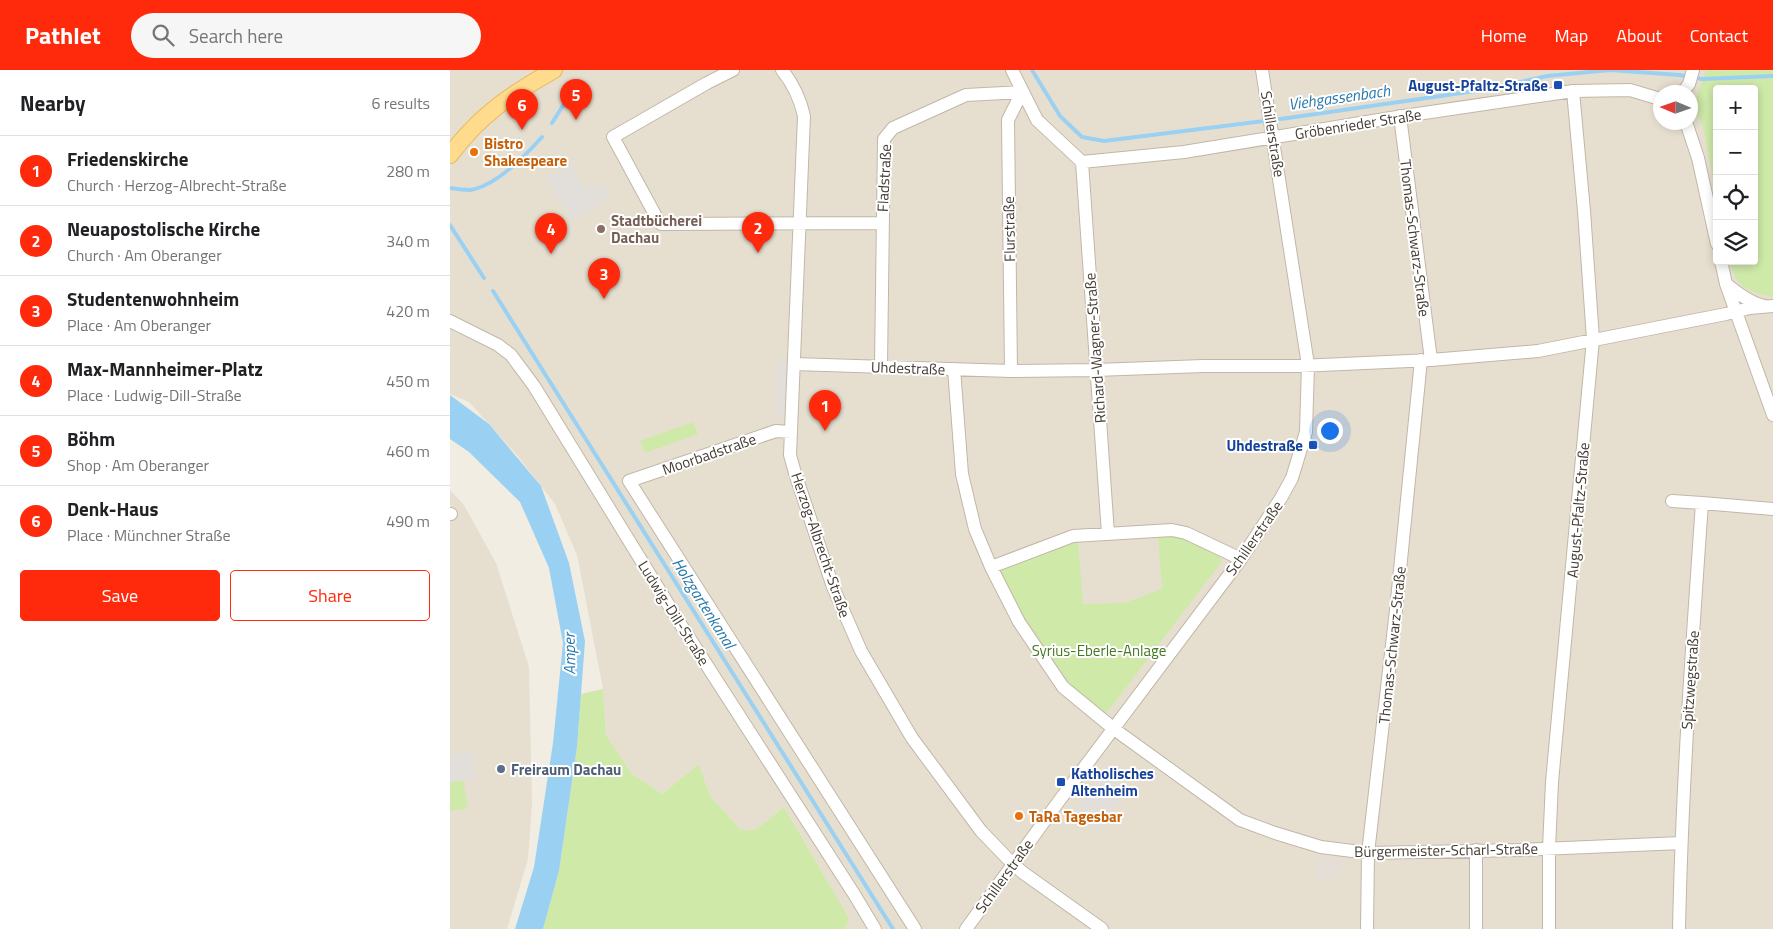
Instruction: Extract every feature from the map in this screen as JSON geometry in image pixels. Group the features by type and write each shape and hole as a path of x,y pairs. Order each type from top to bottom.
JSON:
{"main road":[{"path":"450,155 473,127 492,109 554,70"}],"street":[{"path":"733,70 706,83 613,137 658,222 661,224 882,223"},
{"name":"Herzog-Albrecht-Straße","path":"782,70 800,98 804,116 790,455 833,587 861,651 912,738 981,831 1013,864 1102,929"},
{"path":"1012,70 1037,120 1082,162"},
{"name":"Schillerstraße","path":"966,929 1241,559 1282,498 1292,478 1306,432 1308,365 1262,70"},
{"name":"Gröbenrieder Straße","path":"1082,162 1166,154 1273,133 1573,91 1630,90 1653,97"},
{"name":"August-Pfaltz-Straße","path":"1549,929 1549,848 1552,782 1593,339 1573,91"},
{"name":"Fladstraße","path":"881,366 884,139 893,128 966,95 1022,92"},
{"name":"Flurstraße","path":"1011,370 1008,120 1022,92"},
{"name":"Thomas-Schwarz-Straße","path":"1367,929 1368,853 1426,360 1400,116"},
{"path":"1689,130 1698,158 1713,226"},
{"name":"Richard-Wagner-Straße","path":"1082,162 1108,534"},
{"path":"1721,265 1726,284 1773,415"},
{"path":"1726,284 1759,305 1770,307"},
{"path":"1736,312 1750,308 1770,307"},
{"name":"Uhdestraße","path":"794,364 954,369 1096,370 1426,360 1538,350 1736,312"},
{"name":"Ludwig-Dill-Straße","path":"450,321 498,345 511,355 534,386 679,622 875,929"},
{"name":"Bürgermeister-Scharl-Straße","path":"954,369 962,474 975,529 991,567 1019,622 1063,687 1114,729 1240,820 1321,847 1368,853 1681,842"},
{"name":"Moorbadstraße","path":"790,432 776,431 629,481 915,929"},
{"path":"1672,501 1773,509"},
{"name":"Spitzwegstraße","path":"1679,929 1688,700 1702,503"},
{"path":"991,567 1073,536 1172,530 1186,533 1241,559"},
{"path":"1476,850 1476,929"}],"shaded area":[{"path":"450,70 1773,70 1773,929 845,929 849,918 784,807 755,830 741,830 710,796 699,764 662,794 631,773 606,735 603,689 577,555 555,504 516,454 469,402 450,394"},
{"path":"572,163 583,188 602,183 611,197 573,221 546,178"},
{"path":"778,359 787,359 785,414 775,414"},
{"path":"450,490 464,505 496,563 529,667 532,803 528,859 507,929 450,929"},
{"path":"472,751 476,778 450,782 450,755"},
{"path":"1104,771 1129,788 1098,832 1074,815"},
{"path":"1317,854 1342,860 1342,878 1316,878"}],"green space":[{"path":"1706,70 1773,70 1773,297 1750,291 1744,287 1735,277 1731,265 1758,265 1758,85 1713,85 1713,177 1703,127 1698,115 1698,94"},
{"path":"693,422 698,434 645,453 640,441"},
{"name":"Syrius-Eberle-Anlage","path":"1158,535 1179,537 1215,552 1222,561 1109,710 1102,713 1068,684 1024,619 999,574 1002,567 1078,541 1083,604 1125,603 1162,589"},
{"path":"603,689 606,735 631,773 662,794 699,764 710,796 741,830 755,830 784,807 849,918 845,929 543,929 559,871 577,747 581,694"},
{"path":"463,780 468,808 450,811 450,782"}],"water":[{"name":"Amper","path":"450,395 489,424 541,486 569,563 585,641 577,747 559,871 543,929 515,929 534,867 553,743 563,643 549,568 520,502 469,452 450,439"}],"waterway":[{"name":"Viehgassenbach","path":"1032,70 1060,116 1082,137 1104,141 1288,118 1489,89 1547,76 1610,70 1679,75 1702,79 1773,76"},
{"path":"552,123 564,104"},
{"path":"450,188 470,190 490,183 519,161 542,137"},
{"name":"Holzgartenkanal","path":"450,225 484,278"},
{"name":"Holzgartenkanal","path":"493,291 893,929"}],"place":[{"name":"August-Pfaltz-Straße","path":"1558,85"},
{"name":"Böhm","path":"576,120"},
{"name":"Denk-Haus","path":"522,130"},
{"name":"Bistro Shakespeare","path":"474,152"},
{"name":"Stadtbücherei Dachau","path":"601,229"},
{"name":"Neuapostolische Kirche","path":"758,253"},
{"name":"Max-Mannheimer-Platz","path":"551,254"},
{"name":"Studentenwohnheim","path":"604,299"},
{"name":"Friedenskirche","path":"825,431"},
{"name":"Uhdestraße","path":"1313,445"},
{"name":"Freiraum Dachau","path":"501,769"},
{"name":"Katholisches Altenheim","path":"1061,782"},
{"name":"TaRa Tagesbar","path":"1019,816"}]}
